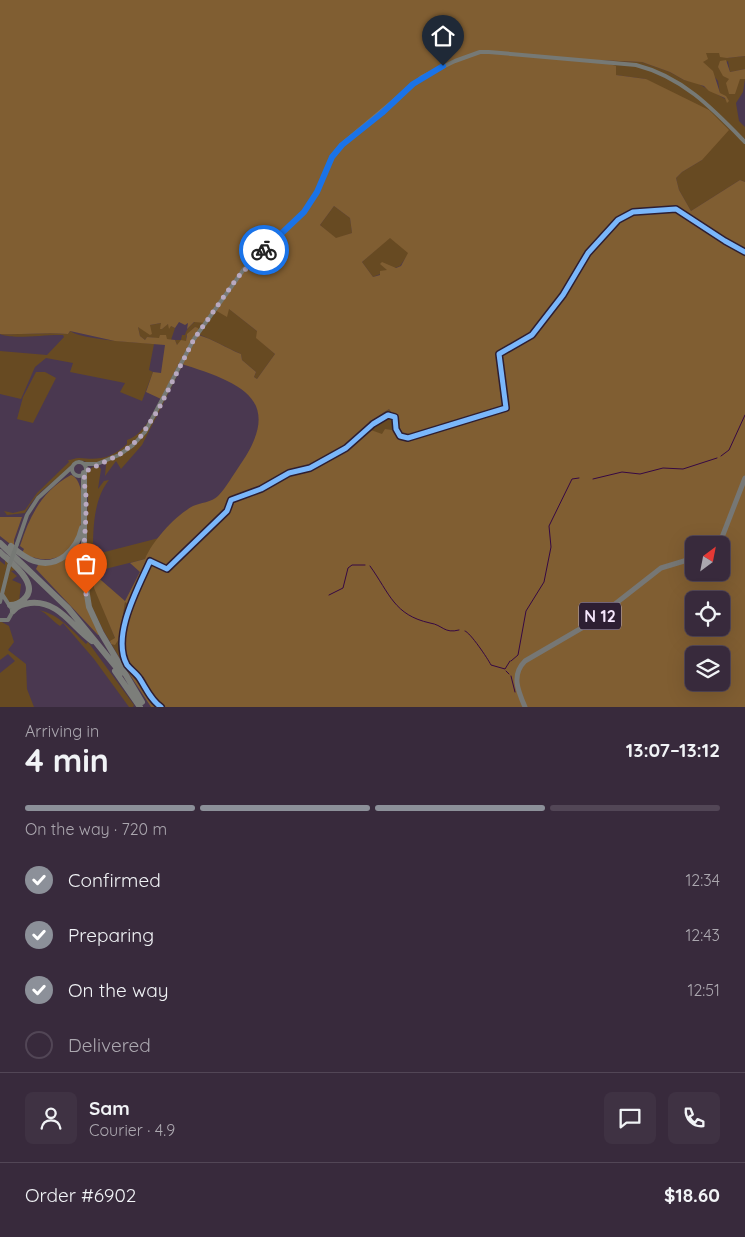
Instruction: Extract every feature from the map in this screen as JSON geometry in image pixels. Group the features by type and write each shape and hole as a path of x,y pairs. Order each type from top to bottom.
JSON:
{"highway":[{"path":"85,472 84,576 89,607 101,633 142,705"},
{"path":"0,539 36,562 54,562 64,557 76,544 83,525 83,492 81,481 75,474"},
{"path":"0,543 46,584 76,617 142,705"},
{"path":"0,547 53,597 92,641 142,705"},
{"path":"0,552 24,576 29,586 29,592 23,600 9,606"},
{"path":"9,606 29,603 48,605 63,614 92,641"}],"main road":[{"path":"62,476 85,472 97,464 119,455 145,432 194,339 244,269 304,212 317,192 337,151 413,84 431,71 472,55 489,52 636,65 659,72 685,86 714,111 745,142"},
{"path":"9,606 0,603 2,594 17,544 34,503 46,488 72,468 76,462 97,464"},
{"path":"84,464 85,472"},
{"path":"72,468 75,474"},
{"path":"722,536 745,478"},
{"name":"N 12","path":"525,707 517,686 516,677 525,661 600,616 661,568 685,561"},
{"path":"0,620 8,620 9,606 2,594"}],"shaded area":[{"path":"0,0 745,0 745,56 727,58 720,57 719,53 706,53 708,59 703,62 713,71 720,93 726,96 729,101 727,103 725,98 709,91 704,86 684,80 670,72 642,62 597,60 616,66 616,75 646,79 709,110 729,130 702,160 682,172 676,178 679,190 691,211 740,180 745,182 745,707 151,707 128,672 130,669 126,664 122,646 129,605 125,602 119,639 115,645 111,644 110,641 115,638 94,588 94,574 125,601 140,572 130,563 145,559 153,544 172,522 193,506 215,498 227,485 253,442 258,423 257,408 249,396 236,386 220,377 179,363 161,399 146,392 153,372 161,373 165,345 115,341 70,331 68,334 0,334","holes":["334,206 350,218 352,233 336,238 320,225","390,238 408,253 401,266 396,268 382,262 380,264 387,270 380,271 380,275 373,277 362,262","229,309 257,331 256,338 275,354 257,379 254,377 256,372 242,360 241,354 198,335 198,328 195,327 187,334 186,341 181,340 177,345 175,340 167,339 166,335 160,335 159,338 147,337 145,340 140,336 138,327 150,335 152,334 150,325 161,323 160,329 162,329 168,324 169,329 171,326 175,328 179,322 185,325 188,323 187,329 194,322 206,323 215,310 227,317","389,409 397,421 392,430 385,429 382,434 371,430 369,422"]},
{"path":"706,53 719,53 727,58 745,56 745,69 730,72 728,61 718,67 745,79 743,92 736,103 739,121 745,127 745,182 740,180 691,211 679,190 676,178 682,172 702,160 646,79 616,75 594,60 642,62 670,72 684,80 697,83 729,101 720,94 718,81 702,62"},
{"path":"726,60 730,72 745,69 745,79 740,79 735,94 729,94 726,83 729,79 723,76 718,67 720,61"},
{"path":"334,206 350,218 352,233 336,239 320,225"},
{"path":"390,237 409,253 400,266 373,277 362,262"},
{"path":"228,308 257,331 257,338 275,354 257,379 254,377 256,372 242,360 241,354 197,334 195,327 186,336 186,342 177,345 175,340 181,340 182,335 185,335 187,330 196,321 209,313"},
{"path":"161,323 162,329 167,324 175,328 171,340 147,337 145,340 140,336 138,327 143,328"},
{"path":"70,331 97,339 154,344 149,370 153,372 142,401 120,392 125,383 70,372 73,363 46,358 35,367 21,399 0,394 0,351 47,355 64,337 63,335 21,337 0,334 68,334"},
{"path":"179,363 183,364 142,445 121,469 116,461 105,476 106,465 104,462 97,464 101,469 98,489 104,481 109,480 97,506 93,555 159,538 145,559 93,572 95,588 115,638 119,639 125,601 130,605 123,641 130,669 128,672 103,630 91,605 85,564 88,497 84,477 87,471 96,465 81,461 75,462 66,472 38,494 25,513 7,515 4,511 13,513 25,510 37,493 69,462 68,460 110,456 127,444 127,440 135,436 151,418"},
{"path":"36,372 45,372 56,378 33,423 17,419 23,397"},
{"path":"389,409 397,421 392,430 382,435 370,430 369,422"},
{"path":"71,475 78,481 82,494 83,511 80,528 73,544 61,555 44,559 22,553 24,549 20,546 28,524 38,505 52,488"},
{"path":"0,517 22,517 14,540 14,547 0,536"},
{"path":"79,547 82,551 84,594 100,634 98,635 36,569 38,565 54,563"},
{"path":"5,559 16,570 11,571 17,576 12,580 21,584 19,602 11,604 2,595 0,600 0,561 5,565"},
{"path":"39,610 59,619 86,644 88,642 134,705 133,707 129,707 94,659 63,623 60,626"},
{"path":"0,621 9,626 14,642 8,650 26,664 27,689 34,707 0,707 0,673 15,661 8,654 0,660"}],"waterway":[{"path":"721,456 729,450 745,415"},
{"path":"593,479 622,472 640,474 663,468 683,469 717,458"},
{"path":"511,661 518,655 526,611 544,582 551,547 549,526 572,479 579,478"},
{"path":"329,595 343,588 348,568 352,565 365,565"},
{"path":"370,566 394,602 408,615 450,631 459,630"},
{"path":"465,631 475,641 491,665 505,669 510,661"},
{"path":"506,671 509,674"},
{"path":"511,676 515,692"}],"cycle path":[{"path":"161,707 152,698 139,677 127,665 123,653 122,640 128,612 150,561 167,569 227,511 231,500 261,489 289,473 310,468 346,448 373,424 388,415 395,417 396,429 400,436 408,438 506,408 499,354 532,335 563,295 588,253 618,220 633,212 676,209 745,252"}],"way so far":[{"path":"86,594 84,585 86,497 83,477 86,471 119,455 133,445 145,432 194,339 244,269 264,250"}],"route":[{"path":"264,250 304,212 317,192 332,157 342,145 382,113 413,84 431,71 443,66"}]}
